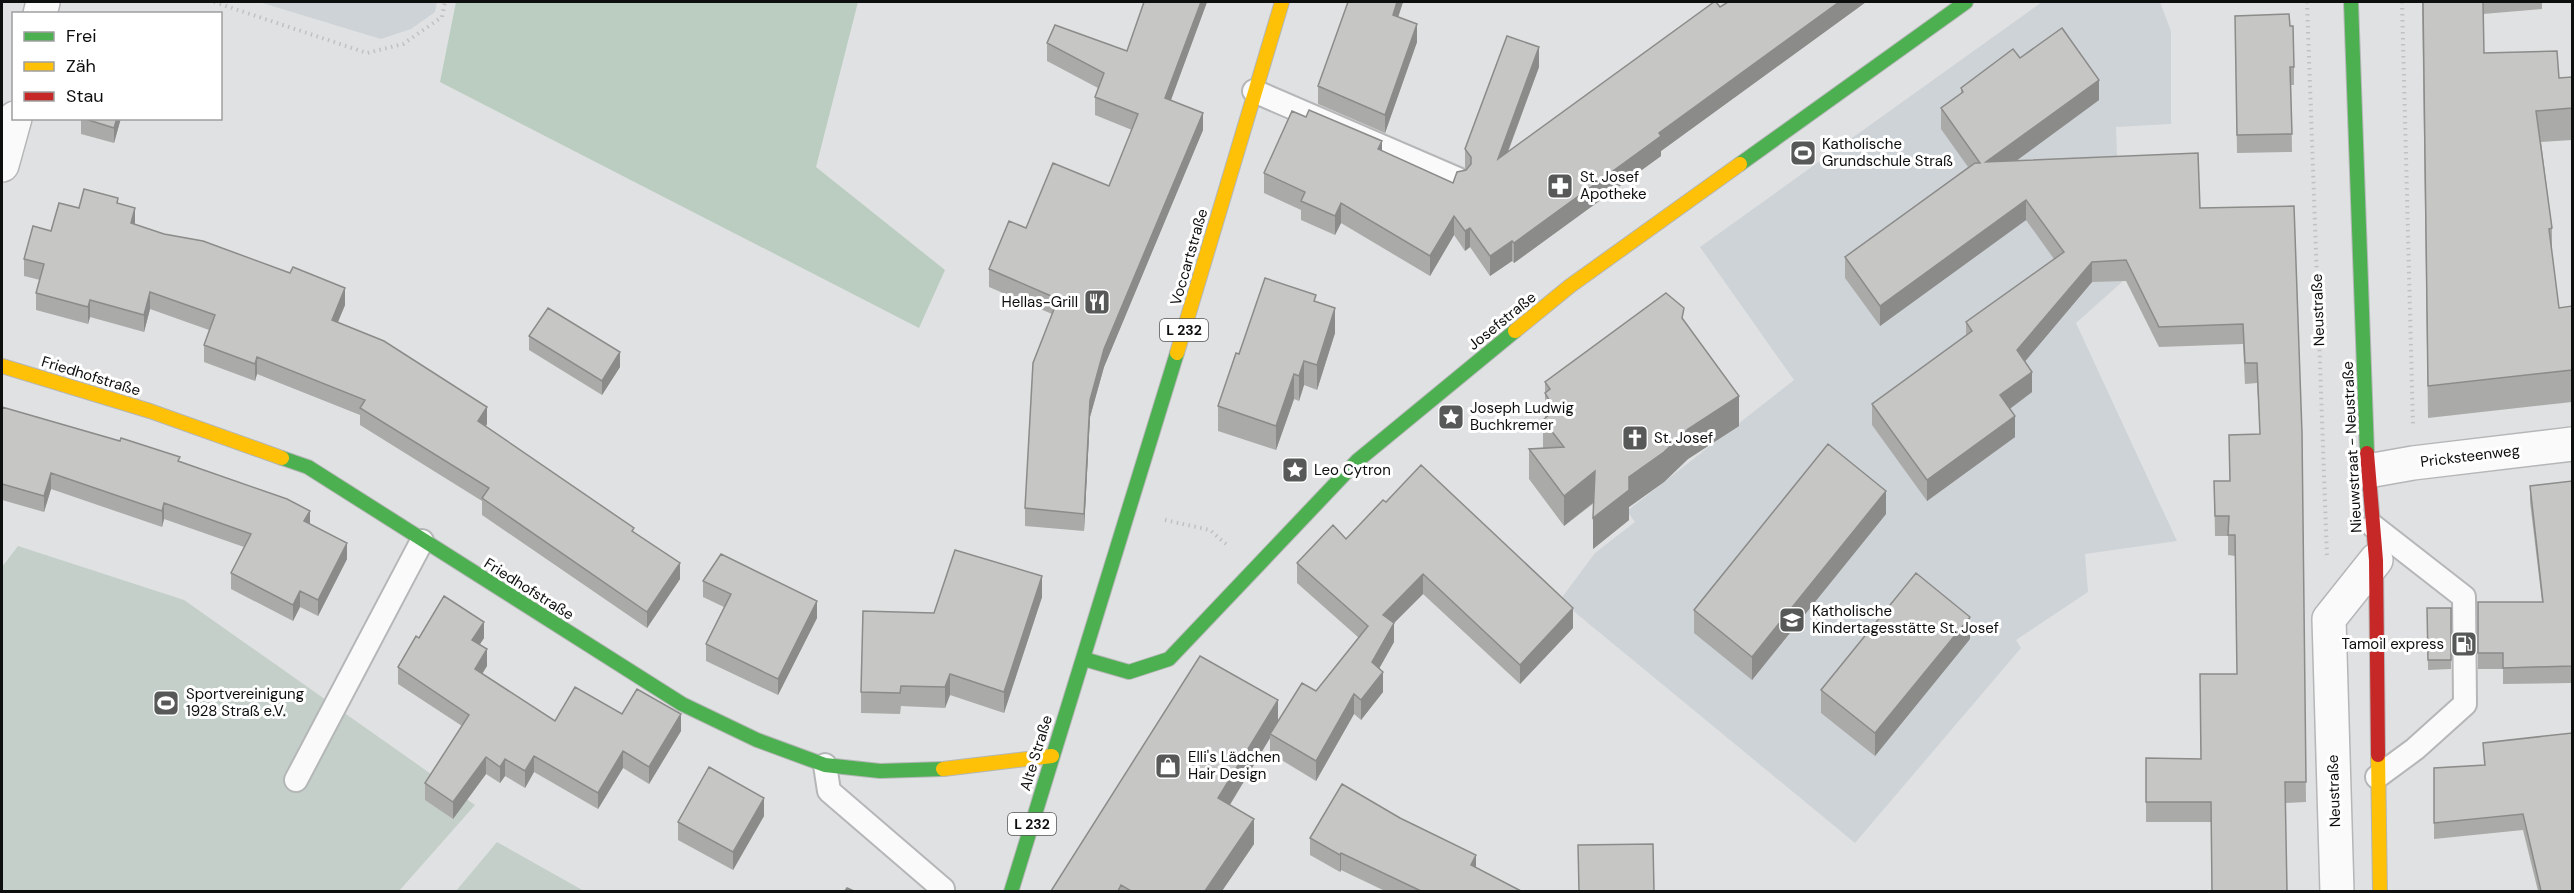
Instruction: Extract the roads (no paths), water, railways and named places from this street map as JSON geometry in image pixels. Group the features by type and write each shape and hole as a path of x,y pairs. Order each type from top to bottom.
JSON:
{"street":[{"name":"Voccartstraße","path":"1084,658 1282,2"},
{"name":"Josefstraße","path":"1084,658 1129,672 1169,659 1358,461 1570,286 1966,2"},
{"name":"Nieuwstraat - Neustraße","path":"2351,2 2368,471 2376,560 2380,891"},
{"path":"2,165 14,120"},
{"name":"Friedhofstraße","path":"2,366 150,411 308,467 682,704 757,740 825,765 880,771 937,770 1052,756"},
{"name":"Pricksteenweg","path":"2368,471 2413,463 2572,444"},
{"name":"Neustraße","path":"2337,891 2329,619 2376,560"},
{"name":"Alte Straße","path":"1011,891 1084,658"}],"lane":[{"path":"1254,91 1458,179"},
{"path":"2373,526 2464,597 2465,704 2415,749 2377,777"},
{"path":"296,780 422,541"},
{"path":"825,765 829,791 943,889"}],"place":[{"name":"Katholische Grundschule Straß","path":"1803,153"},
{"name":"St. Josef Apotheke","path":"1560,186"},
{"name":"Hellas-Grill","path":"1097,302"},
{"name":"Joseph Ludwig Buchkremer","path":"1451,417"},
{"name":"St. Josef","path":"1635,438"},
{"name":"Leo Cytron","path":"1295,470"},
{"name":"Katholische Kindertagesstätte St. Josef","path":"1792,620"},
{"name":"Tamoil express","path":"2464,644"},
{"name":"Sportvereinigung 1928 Straß e.V.","path":"166,703"},
{"name":"Elli's Lädchen Hair Design","path":"1168,766"}]}
